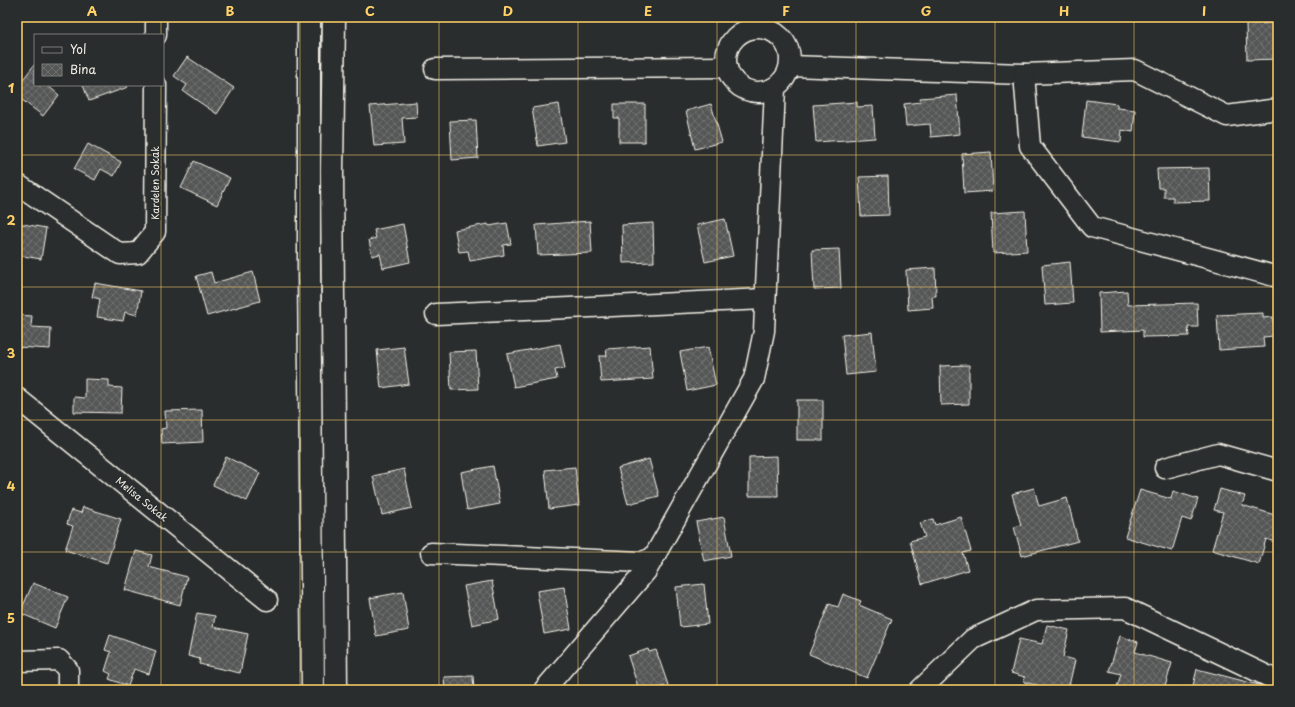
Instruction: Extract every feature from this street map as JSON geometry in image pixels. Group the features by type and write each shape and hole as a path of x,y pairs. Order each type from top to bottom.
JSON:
{"main road":[{"path":"309,17 309,269 314,690"},
{"path":"334,17 332,172 336,690"}],"street":[{"path":"156,17 156,34"},
{"path":"759,22 779,36 786,44 790,55 790,66 783,80 775,88 764,92 753,92 739,85 731,77 727,67 727,55 731,44 738,35 759,22"},
{"path":"790,66 1024,74 1135,70 1227,116 1278,109"},
{"path":"435,69 727,67"},
{"path":"1024,74 1030,146 1092,227 1278,277"},
{"name":"Kardelen Sokak","path":"17,184 120,254 138,253 155,232 156,86"},
{"path":"544,690 646,571 754,379 764,331 775,88"},
{"path":"436,314 765,299"},
{"name":"Melisa Sokak","path":"17,398 267,600"},
{"path":"1165,468 1218,454 1278,471"},
{"path":"431,553 642,562 653,558"},
{"path":"920,690 973,639 1036,610 1125,608 1278,681"},
{"path":"17,661 59,660 68,670 68,690"}],"building":[{"path":"1278,23 1278,59 1247,60 1246,24"},
{"path":"187,57 234,88 217,114 183,91 187,85 174,76"},
{"path":"34,65 34,86 48,86 59,95 43,116 17,96 17,87"},
{"path":"83,86 128,87 89,101"},
{"path":"957,95 960,134 931,137 930,124 906,126 904,104 920,102 920,98"},
{"path":"1086,100 1117,104 1117,108 1135,110 1133,132 1122,130 1121,142 1082,137"},
{"path":"416,102 417,117 402,118 404,144 374,146 370,106"},
{"path":"857,102 857,107 873,106 875,138 816,142 813,105"},
{"path":"559,104 565,142 538,146 532,108"},
{"path":"614,104 645,104 645,142 619,142 619,118 614,118"},
{"path":"711,104 722,142 695,149 686,111"},
{"path":"476,120 478,158 452,160 450,121"},
{"path":"88,144 121,162 114,176 101,169 95,180 74,169"},
{"path":"991,152 993,191 964,193 962,154"},
{"path":"194,161 230,178 217,205 181,188"},
{"path":"1209,168 1210,201 1173,202 1173,197 1164,197 1164,188 1158,188 1157,169"},
{"path":"888,176 889,215 861,216 859,177"},
{"path":"1025,211 1027,251 993,253 991,213"},
{"path":"725,219 733,256 705,262 697,225"},
{"path":"590,221 592,253 538,255 536,225"},
{"path":"17,223 46,228 41,259 17,255"},
{"path":"507,223 511,244 503,245 504,255 470,261 468,251 459,252 455,230 488,224 489,226"},
{"path":"653,223 654,262 623,263 622,225"},
{"path":"403,224 410,262 383,268 380,254 372,256 369,240 376,238 374,230"},
{"path":"839,249 841,288 814,289 812,250"},
{"path":"1070,262 1073,303 1045,305 1042,265"},
{"path":"935,268 936,296 932,296 933,308 908,310 906,270"},
{"path":"211,272 214,283 253,272 260,301 207,316 196,276"},
{"path":"95,283 141,291 137,315 125,312 123,321 97,317 100,299 92,297"},
{"path":"1127,291 1128,305 1197,303 1198,327 1188,327 1189,336 1143,337 1143,330 1100,332 1099,293"},
{"path":"1263,313 1263,318 1273,317 1274,336 1263,337 1264,347 1219,350 1217,315"},
{"path":"17,315 32,316 31,327 51,328 50,349 17,347"},
{"path":"872,332 876,372 846,375 842,335"},
{"path":"560,344 565,368 555,370 557,379 514,387 507,354"},
{"path":"650,346 653,379 601,382 599,356 607,356 606,349"},
{"path":"404,347 409,384 381,388 377,350"},
{"path":"708,347 716,385 687,391 680,352"},
{"path":"476,351 478,389 451,390 449,352"},
{"path":"969,365 969,404 941,405 940,366"},
{"path":"85,379 109,380 109,387 122,388 121,413 74,412 74,397 85,398"},
{"path":"797,400 823,400 823,440 797,440"},
{"path":"202,410 203,442 162,444 161,429 166,428 165,411"},
{"path":"777,456 778,496 749,496 749,457"},
{"path":"226,457 260,473 247,501 213,485"},
{"path":"649,459 659,496 628,504 618,468"},
{"path":"493,466 500,504 467,510 461,472"},
{"path":"575,467 579,505 549,509 545,470"},
{"path":"404,469 412,508 382,515 373,476"},
{"path":"1034,488 1039,506 1067,498 1078,541 1022,556 1014,527 1021,525 1012,494"},
{"path":"1220,489 1245,496 1242,505 1278,516 1278,531 1275,542 1266,539 1259,564 1212,550 1223,512 1214,510"},
{"path":"1140,490 1171,499 1173,491 1198,499 1191,521 1182,518 1172,551 1125,537"},
{"path":"83,507 121,519 107,563 65,550 73,526 67,524 71,510 81,513"},
{"path":"724,517 731,556 704,561 696,522"},
{"path":"961,517 971,551 963,553 968,570 922,584 910,541 925,537 920,523 933,519 935,525"},
{"path":"136,551 152,555 149,567 187,577 180,605 125,590"},
{"path":"492,581 499,619 472,625 464,586"},
{"path":"33,583 68,597 55,628 20,613"},
{"path":"704,584 708,624 680,627 676,587"},
{"path":"564,587 571,629 544,634 537,591"},
{"path":"403,592 409,630 376,636 370,598"},
{"path":"843,594 861,601 859,605 892,619 867,678 809,654 829,604 838,607"},
{"path":"197,613 215,616 213,627 248,634 240,673 199,664 200,659 188,656"},
{"path":"1047,625 1069,630 1063,657 1075,660 1068,690 1056,690 1024,682 1025,677 1011,673 1019,639 1042,644"},
{"path":"110,635 156,651 149,674 134,669 128,686 109,679 111,674 105,671 111,652 105,650"},
{"path":"1120,636 1138,642 1135,652 1172,663 1164,690 1116,690 1121,674 1109,671"},
{"path":"648,649 649,652 656,650 668,685 653,690 639,690 628,656"},
{"path":"1197,669 1259,685 1262,686 1262,690 1192,690"},
{"path":"473,676 474,690 445,690 444,677"}]}
